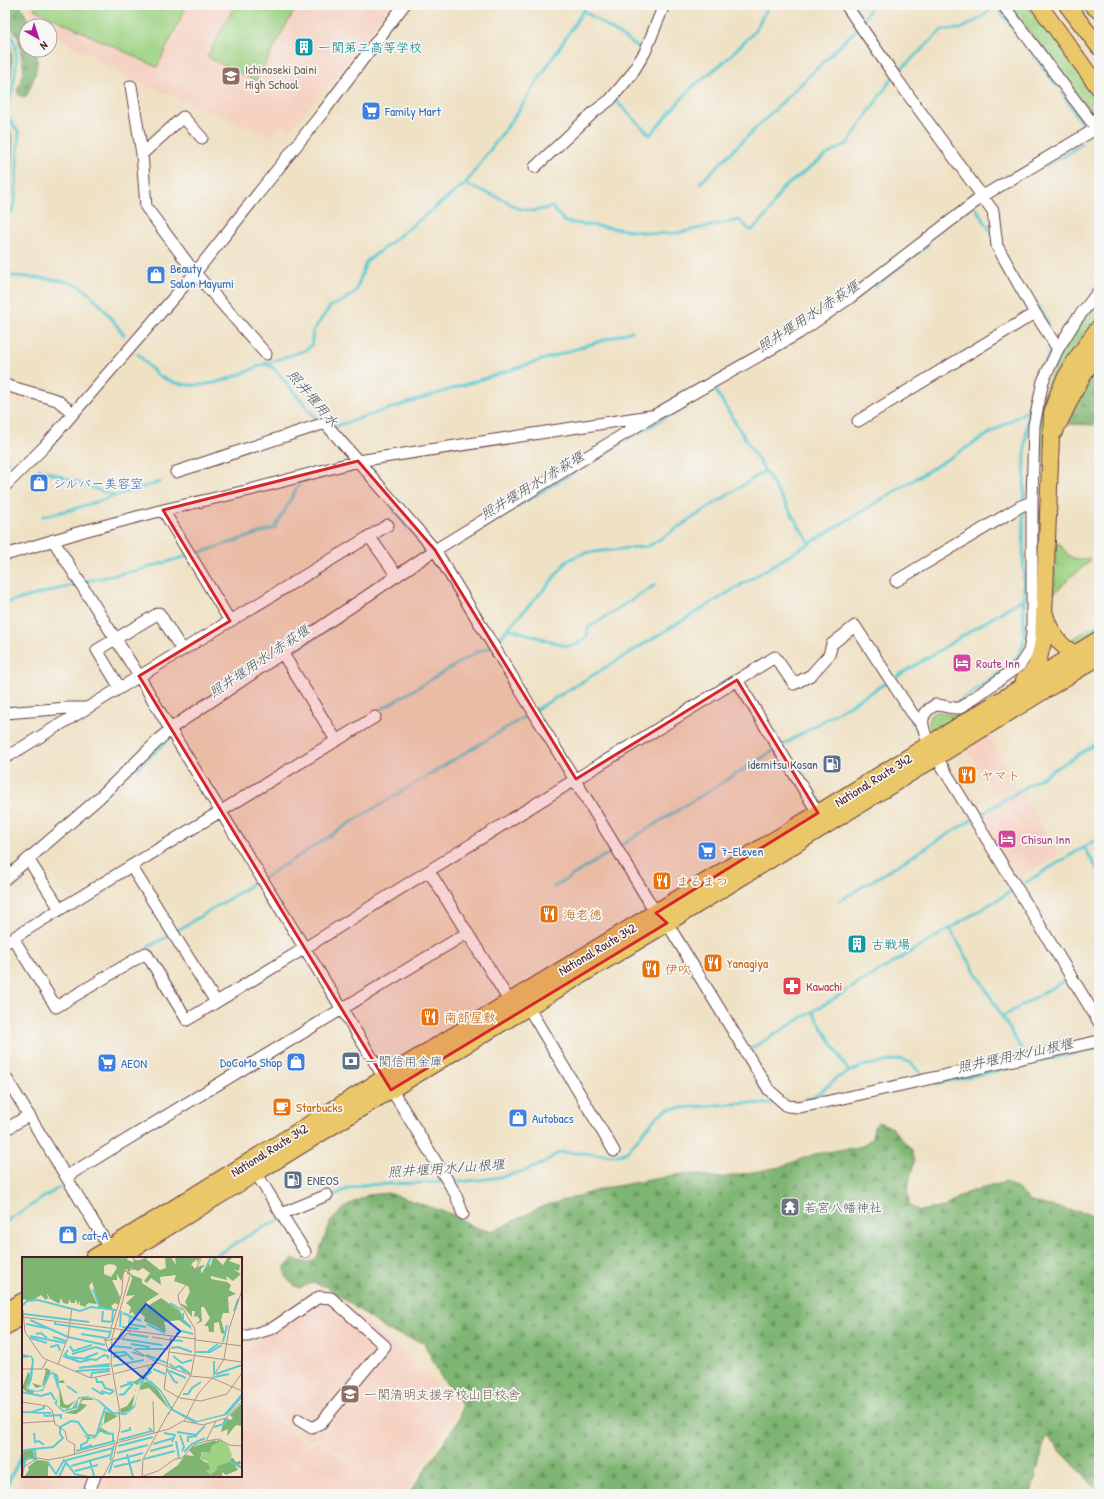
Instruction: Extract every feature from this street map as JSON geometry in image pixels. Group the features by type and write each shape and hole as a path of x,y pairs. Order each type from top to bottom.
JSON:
{"highway":[{"path":"1039,5 1099,88"},
{"path":"1047,5 1099,72"},
{"path":"1067,5 1099,46"},
{"path":"1092,5 1099,11"},
{"path":"965,723 1028,677 1034,671 1038,663 1043,642 1052,414 1057,396 1075,361 1099,327"},
{"path":"1051,439 1072,394 1099,351"},
{"path":"1044,611 1052,632 1068,649 1077,653 1099,650"},
{"name":"National Route 342","path":"99,1257 114,1254 256,1173 510,1002 661,918 933,751 965,723 1099,639"},
{"name":"National Route 342","path":"114,1254 387,1084 528,1007 818,813 933,751 1099,657"},
{"path":"5,1312 22,1302"},
{"path":"5,1327 22,1317"}],"street":[{"path":"5,486 45,446 72,413 195,273 323,112 404,5"},
{"path":"535,167 610,100 631,75 645,52 664,5"},
{"path":"846,5 896,78 993,211 997,246 1058,349"},
{"path":"5,879 99,798 170,729 435,550 655,415 799,333 851,297 983,196 1098,130 1004,5"},
{"path":"131,86 142,154 146,207 195,273 266,354"},
{"path":"142,154 183,117 202,138"},
{"path":"923,726 924,713 929,708 935,704 951,709 960,708 1020,665 1028,651 1032,634 1032,502 1034,425 1043,381 1058,349 1076,320 1099,291"},
{"path":"858,421 1035,312"},
{"path":"5,385 57,400 72,413"},
{"path":"5,555 53,540 163,510 250,490 358,461 655,415"},
{"path":"176,472 326,424 435,550 661,918 769,1090 787,1106 798,1107 825,1102 1099,1040"},
{"path":"896,581 1021,506 1032,502"},
{"path":"163,510 230,621"},
{"path":"5,758 388,525"},
{"path":"369,536 397,576"},
{"path":"53,540 455,1193 463,1214"},
{"path":"120,688 96,650 159,612 182,650"},
{"path":"374,717 9,941 56,1007 146,953 187,1020 775,657 794,684 810,675 829,655 832,644 855,626 912,713 923,726 933,751 1099,1022"},
{"path":"283,654 336,740"},
{"path":"737,680 818,813"},
{"path":"5,713 87,708"},
{"path":"28,859 60,909"},
{"path":"131,866 216,1002"},
{"path":"429,871 510,1002"},
{"path":"67,1176 466,933"},
{"path":"528,1007 614,1151"},
{"path":"5,1076 114,1254"},
{"path":"5,1130 29,1116"},
{"path":"256,1173 304,1252"},
{"path":"281,1214 327,1195"},
{"path":"242,1336 248,1336 273,1328 320,1297 331,1298 385,1346 321,1423 312,1428 299,1420"},
{"path":"88,1494 95,1477"}],"highlighted area":[{"path":"358,461 435,550 576,779 737,680 818,813 656,913 667,923 391,1090 139,676 230,621 163,510"}],"shaded area":[{"name":"Ichinoseki Daini High School","path":"26,5 390,5 312,105 289,130 282,125 271,137 138,82 58,37 58,18 35,18"},
{"path":"987,735 1059,854 1017,879 978,816 999,803 966,748"},
{"name":"一関清明支援学校山目校舎","path":"323,1288 394,1345 458,1406 405,1494 397,1494 319,1437 309,1442 242,1383 242,1355"},
{"path":"242,1387 307,1446 319,1441 393,1494 11,1494 22,1477 242,1477"}],"green space":[{"path":"5,5 20,5 27,18 18,18 18,36 5,20"},
{"path":"36,5 187,5 157,67 58,20 58,18 53,18 34,9"},
{"path":"235,5 297,5 256,81 207,57"},
{"path":"1013,5 1026,5 1077,67 1099,99 1099,123 1014,11"},
{"path":"5,34 11,49 12,67 5,101"},
{"path":"22,58 37,58 32,84 27,95 23,97 17,92 24,71"},
{"path":"5,122 13,141 9,199 5,209"},
{"path":"1099,300 1099,315 1072,349 1059,374 1047,409 1040,485 1036,597 1037,441 1042,399 1056,362 1069,339"},
{"path":"1099,359 1097,425 1066,424"},
{"path":"1056,543 1060,544 1068,555 1079,559 1089,558 1090,562 1074,574 1054,594"},
{"path":"1099,623 1099,629 1073,644 1069,641"},
{"path":"1022,671 932,734 929,717 933,713 938,712 949,715 957,715"},
{"path":"878,1122 891,1127 912,1150 914,1162 907,1191 910,1206 920,1211 944,1207 966,1193 1005,1182 1018,1189 1031,1202 1099,1216 1099,1491 1046,1436 1031,1494 409,1494 458,1421 462,1406 458,1398 441,1377 424,1343 388,1331 327,1287 313,1283 299,1288 290,1281 286,1274 285,1266 293,1259 303,1262 314,1260 317,1257 331,1221 348,1205 368,1195 388,1193 454,1215 474,1227 489,1231 498,1229 541,1207 605,1188 688,1173 720,1178 780,1167 815,1154 863,1146 872,1137 874,1127"}],"waterway":[{"path":"264,364 306,350 311,346 313,331 330,307 344,300 356,291 366,262 465,184 513,119 587,5"},
{"path":"617,102 650,135 692,87 724,62 754,32 769,5"},
{"path":"862,23 872,5"},
{"path":"896,74 942,30 961,29 982,17 995,5"},
{"path":"996,5 1056,85"},
{"path":"584,11 641,49"},
{"name":"照井堰用水","path":"5,25 14,40 16,48 15,73 7,114 19,133 15,200 12,211 5,216"},
{"path":"700,183 859,27"},
{"path":"465,184 502,199 517,208 533,211 552,207 565,222 657,234 677,233 739,220 751,231 767,215 782,189 825,156 848,143 892,78"},
{"path":"1062,92 1084,128 1088,131"},
{"path":"1092,134 1099,143"},
{"name":"照井堰用水/赤萩堰","path":"1037,170 1066,155 1081,144"},
{"path":"976,208 991,232"},
{"name":"照井堰用水/赤萩堰","path":"875,286 928,245"},
{"name":"照井堰用水","path":"5,275 64,281 81,287 98,302 124,335"},
{"path":"1095,289 1099,284"},
{"path":"1036,303 1049,325"},
{"path":"333,427 632,331"},
{"path":"1024,502 1025,447 1030,405 1039,374 1053,347"},
{"name":"照井堰用水","path":"138,354 160,377 185,385 220,382 264,364 273,367 320,423"},
{"name":"照井堰用水/赤萩堰","path":"478,530 717,386"},
{"path":"714,388 810,544"},
{"path":"264,878 350,823 1030,409"},
{"path":"193,555 275,528 300,482 358,468"},
{"path":"39,469 116,496"},
{"path":"496,644 508,628 548,585 567,561 584,553 649,546 765,471"},
{"path":"43,516 70,510 160,482"},
{"path":"954,703 956,704 1012,664 1023,646 1023,508"},
{"name":"照井堰用水","path":"393,510 428,551"},
{"path":"82,582 143,569 187,556"},
{"path":"5,603 77,584"},
{"path":"508,628 566,646 575,645 587,637 588,628 655,585"},
{"path":"893,679 1024,598"},
{"name":"照井堰用水/赤萩堰","path":"301,647 340,621"},
{"path":"375,713 477,652 491,647"},
{"path":"554,887 781,746 888,682"},
{"path":"917,714 926,703 934,701"},
{"path":"914,719 912,723 918,729 921,742"},
{"name":"照井堰用水/赤萩堰","path":"138,768 172,736"},
{"path":"839,901 1099,742"},
{"name":"照井堰用水/赤萩堰","path":"5,886 82,819"},
{"path":"749,1050 1099,838"},
{"path":"1084,847 1099,872"},
{"path":"175,932 259,880"},
{"path":"950,929 1025,1055"},
{"path":"148,947 170,935"},
{"path":"1002,1017 1069,978"},
{"path":"813,1012 849,1072"},
{"name":"照井堰用水/山根堰","path":"936,1084 1099,1048"},
{"name":"照井堰用水/山根堰","path":"807,1099 817,1095 838,1077 863,1066 901,1059 911,1063 924,1077"},
{"name":"照井堰用水/山根堰","path":"451,1182 507,1176 540,1165 561,1152 616,1155 623,1154 657,1116 668,1109 744,1103 771,1104"},
{"name":"照井堰用水/山根堰","path":"329,1197 361,1185 445,1182"},
{"path":"5,1222 60,1187"},
{"name":"照井堰用水/山根堰","path":"213,1257 256,1231 282,1219"},
{"name":"照井堰用水/山根堰","path":"5,1488 22,1455"}],"place":[{"name":"一関第二高等学校","path":"304,47"},
{"name":"Ichinoseki Daini High School","path":"231,76"},
{"name":"Family Mart","path":"371,111"},
{"name":"Beauty Salon Mayumi","path":"156,275"},
{"name":"シルバー美容室","path":"39,483"},
{"name":"Route Inn","path":"962,663"},
{"name":"Idemitsu Kosan","path":"832,764"},
{"name":"ヤマト","path":"967,775"},
{"name":"Chisun Inn","path":"1007,839"},
{"name":"7-Eleven","path":"707,851"},
{"name":"まるまつ","path":"662,881"},
{"name":"海老徳","path":"549,914"},
{"name":"古戦場","path":"857,944"},
{"name":"Yanagiya","path":"713,963"},
{"name":"伊吹","path":"651,969"},
{"name":"Kawachi","path":"792,986"},
{"name":"南部屋敷","path":"430,1017"},
{"name":"一関信用金庫","path":"351,1061"},
{"name":"DoCoMo Shop","path":"296,1062"},
{"name":"AEON","path":"107,1063"},
{"name":"Starbucks","path":"282,1107"},
{"name":"Autobacs","path":"518,1118"},
{"name":"ENEOS","path":"293,1180"},
{"name":"若宮八幡神社","path":"790,1207"},
{"name":"cat-A","path":"68,1235"},
{"name":"一関清明支援学校山目校舎","path":"350,1394"}]}
